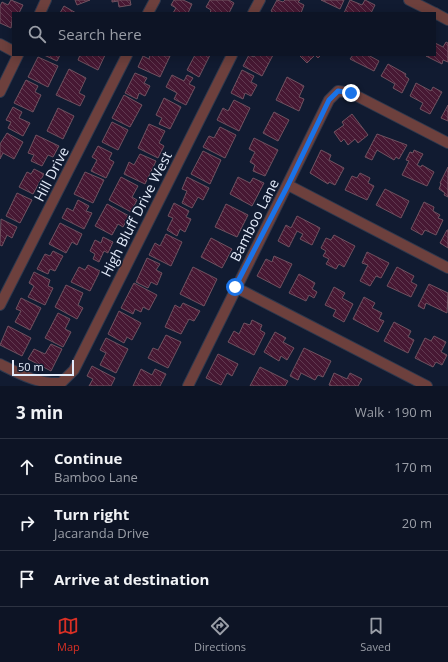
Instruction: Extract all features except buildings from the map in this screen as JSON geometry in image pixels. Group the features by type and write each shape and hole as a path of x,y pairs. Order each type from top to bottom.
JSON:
{"street":[{"path":"40,12 46,0"},
{"path":"149,12 155,0"},
{"path":"254,12 260,0"},
{"path":"409,0 433,12"},
{"path":"436,14 448,20"},
{"path":"0,44 12,50"},
{"path":"0,92 18,56"},
{"name":"Hill Drive","path":"0,305 126,56"},
{"name":"High Bluff Drive West","path":"0,364 31,379 47,384 61,383 74,370 231,56"},
{"name":"Bamboo Lane","path":"188,386 235,287 288,185 329,100 338,91 351,93 448,143"},
{"path":"288,185 448,268"},
{"path":"235,287 427,386"}],"route":[{"path":"235,287 288,185 329,100 338,91 351,93"}]}
